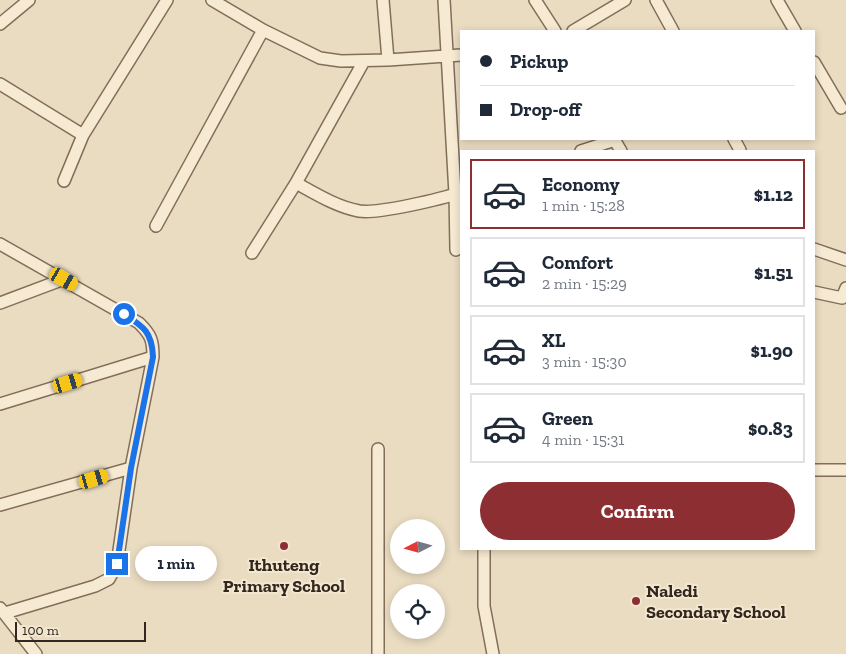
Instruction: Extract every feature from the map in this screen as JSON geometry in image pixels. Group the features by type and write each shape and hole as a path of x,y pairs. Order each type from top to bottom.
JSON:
{"street":[{"path":"0,24 29,0"},
{"path":"64,181 83,135 167,0"},
{"path":"212,0 263,30 320,58 341,61 364,61 460,55"},
{"path":"383,0 388,60"},
{"path":"444,0 458,193 456,250"},
{"path":"536,0 554,30"},
{"path":"575,30 625,0"},
{"path":"656,0 672,30"},
{"path":"776,0 794,30"},
{"path":"156,226 263,30"},
{"path":"252,253 296,183 364,61"},
{"path":"815,64 841,108"},
{"path":"0,84 83,135"},
{"path":"584,150 612,140"},
{"path":"296,183 335,204 361,211 386,209 458,193"},
{"path":"0,244 139,323 149,333 153,343 153,357 131,468 117,564 109,579 95,586 2,611 36,654"},
{"path":"815,249 846,260"},
{"path":"0,303 64,279"},
{"path":"815,292 845,295"},
{"path":"0,404 153,357"},
{"path":"378,449 378,654"},
{"path":"0,506 131,468"},
{"path":"815,470 846,470"},
{"path":"484,550 484,606 493,654"}],"place":[{"name":"Ithuteng Primary School","path":"284,546"},
{"name":"Naledi Secondary School","path":"636,601"}],"route":[{"path":"117,564 131,468 153,357 153,343 149,333 139,323 124,314"}]}
